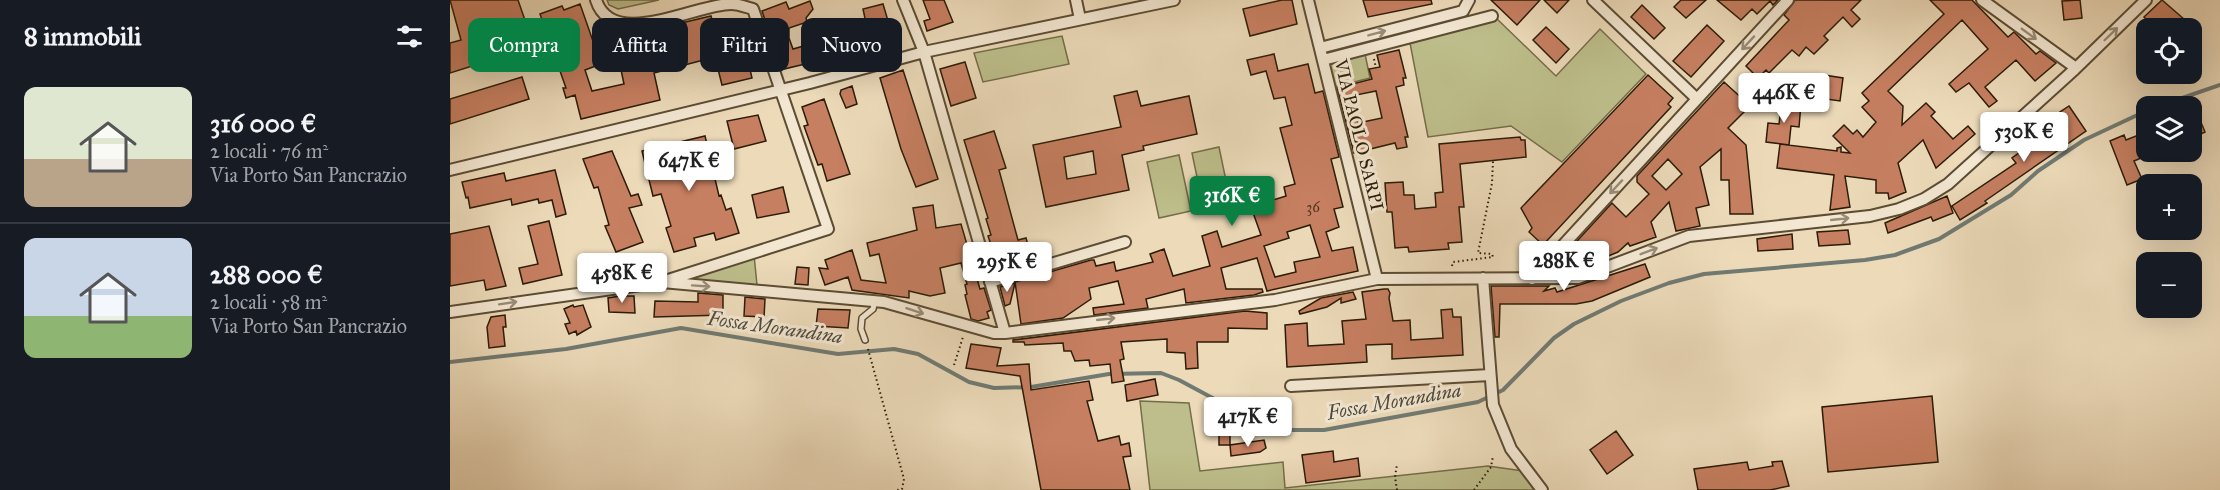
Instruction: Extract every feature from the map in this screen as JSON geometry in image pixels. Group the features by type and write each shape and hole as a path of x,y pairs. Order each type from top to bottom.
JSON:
{"street":[{"path":"450,312 662,282 828,230 753,9 731,4 635,25 616,22 599,8 596,0"},
{"path":"903,0 924,52 1005,333"},
{"path":"1076,0 1080,19"},
{"path":"450,170 780,90 924,52 1174,0"},
{"name":"VIA PAOLO SARPI","path":"1308,0 1377,279"},
{"path":"1320,48 1462,11 1469,0"},
{"path":"1593,0 1697,99"},
{"path":"1532,279 1788,0"},
{"path":"1982,0 2076,68"},
{"path":"662,282 875,301 994,333 1005,333 1275,300 1377,279 1578,278 1689,236 1870,216 1899,209 1924,199 1948,184 2076,68 2146,0"},
{"path":"1323,60 1492,16"},
{"path":"990,282 1125,242"},
{"path":"1543,267 1547,278"},
{"path":"1483,278 1493,405 1511,449 1542,490"},
{"path":"1291,386 1490,375"}],"lane":[{"path":"865,340 861,329 862,318 873,309 875,301"}],"path":[{"path":"1451,278 1453,262 1493,257 1492,254 1478,253 1492,183 1493,161"},
{"path":"954,365 964,333"},
{"path":"865,340 904,479 902,489 897,490"},
{"path":"1474,490 1491,467 1493,456"},
{"path":"1397,464 1395,477 1397,490"}],"green space":[{"path":"607,0 659,0 618,9 609,5"},
{"path":"1496,18 1556,76 1600,29 1646,74 1562,162 1511,126 1428,137 1410,43"},
{"path":"1062,36 1069,64 983,82 974,53"},
{"path":"1365,54 1370,78 1330,88 1324,63"},
{"path":"1219,147 1229,195 1202,201 1192,153"},
{"path":"1179,155 1191,211 1159,218 1147,162"},
{"path":"754,255 757,285 693,281 694,277"},
{"path":"1140,401 1189,403 1200,471 1283,462 1285,488 1488,466 1523,471 1534,490 1150,490"}],"building":[{"path":"450,0 518,0 524,18 468,18 468,67 450,73 450,43 461,40"},
{"path":"923,0 944,0 953,22 927,31 924,21 930,19"},
{"path":"1282,0 1292,0 1297,24 1250,36 1243,9"},
{"path":"1363,0 1431,0 1432,4 1368,17"},
{"path":"1491,0 1540,0 1517,25"},
{"path":"1544,0 1569,0 1557,13"},
{"path":"1681,0 1706,0 1686,18 1674,7"},
{"path":"1717,0 1778,0 1773,5 1770,1 1757,14 1752,9 1741,20"},
{"path":"1795,0 1861,0 1851,10 1860,19 1852,27 1843,17 1824,36 1828,40 1814,54 1806,47 1799,56 1792,50 1769,73 1766,70 1758,78 1746,66 1789,20 1784,15"},
{"path":"1930,0 1972,0 2008,37 2014,32 2036,54 2040,51 2056,63 2035,81 2016,60 1985,87 1997,101 1989,107 1969,83 1956,92 1949,84 1988,49 1962,20 1888,91 1903,106 1902,125 1926,103 1935,112 1931,116 1953,139 1968,126 1975,134 1936,168 1923,140 1898,163 1906,192 1889,199 1888,193 1876,193 1876,180 1845,176 1850,207 1830,210 1834,175 1777,168 1780,144 1837,151 1837,148 1841,147 1841,152 1850,153 1833,136 1844,125 1853,134 1857,130 1863,137 1876,122 1862,107 1869,101 1862,93 1944,14"},
{"path":"2080,0 2082,18 2064,20 2062,1"},
{"path":"2162,0 2183,18 2145,18"},
{"path":"810,1 813,9 806,18 801,18 801,24 789,28 789,18 764,18 762,11 786,2 789,9"},
{"path":"580,4 592,38 592,67 585,70 592,91 624,84 621,72 658,72 654,73 660,100 581,119 575,95 566,98 563,88 566,88 560,72 580,72 580,18 541,18 540,14 562,6 564,10"},
{"path":"883,4 887,18 865,18 863,9"},
{"path":"1642,5 1665,28 1654,39 1631,17"},
{"path":"700,19 700,61 688,64 688,21"},
{"path":"1707,25 1724,41 1691,77 1673,61"},
{"path":"1546,27 1569,49 1556,63 1533,40"},
{"path":"789,38 793,49 801,47 801,65 789,68"},
{"path":"1399,50 1406,78 1403,78 1404,85 1396,87 1408,137 1405,137 1407,147 1397,149 1395,143 1354,153 1337,88 1372,79 1369,69 1380,67 1377,55","holes":["1376,91 1382,118 1358,123 1353,103 1357,102 1356,95"]},
{"path":"1274,54 1278,71 1308,64 1315,93 1323,91 1339,157 1331,159 1343,207 1334,209 1339,227 1326,232 1332,251 1353,247 1358,271 1267,291 1257,258 1221,268 1226,289 1262,289 1263,292 1254,295 1186,303 1184,289 1146,299 1148,308 1094,315 1093,308 1124,304 1118,281 1089,288 1091,299 1063,318 1021,324 1015,282 1091,260 1094,260 1096,266 1114,262 1116,271 1153,262 1150,254 1164,249 1173,276 1210,266 1202,236 1217,231 1222,247 1261,235 1251,207 1286,196 1284,187 1295,184 1280,128 1292,125 1285,97 1274,99 1266,71 1251,75 1247,60","holes":["1310,225 1320,257 1294,262 1296,272 1275,277 1264,246 1289,238 1287,232"]},
{"path":"965,62 976,98 951,106 940,69"},
{"path":"902,70 938,179 916,187 901,149 880,78"},
{"path":"719,72 751,72 752,78 722,85"},
{"path":"1648,75 1673,98 1668,104 1671,107 1543,245 1529,232 1532,228 1521,208"},
{"path":"1824,75 1843,78 1840,101 1819,98 1827,107 1797,103 1799,84 1822,87"},
{"path":"522,77 529,99 450,124 450,99"},
{"path":"1724,82 1746,102 1757,91 1768,100 1756,111 1750,106 1728,128 1746,145 1753,214 1730,214 1729,180 1721,180 1721,149 1700,167 1709,205 1696,208 1700,226 1676,231 1669,202 1651,222 1656,237 1630,246 1628,243 1618,252 1589,264 1580,253 1563,271 1558,271 1554,266 1612,203 1626,217 1649,194 1637,182 1637,176","holes":["1668,159 1682,174 1666,190 1652,176"]},
{"path":"852,86 857,104 846,108 840,94 841,90"},
{"path":"1137,91 1141,106 1189,96 1197,134 1143,146 1144,150 1122,155 1129,190 1046,207 1033,145 1121,127 1114,96","holes":["1093,151 1096,174 1067,179 1064,157"]},
{"path":"824,99 850,174 827,181 822,164 818,165 804,126 808,125 802,107"},
{"path":"1782,101 1801,104 1799,127 1791,126 1789,145 1766,142 1768,123 1779,124"},
{"path":"2069,106 2086,131 1960,220 1952,206 2016,163 2012,158 2066,119 2060,112"},
{"path":"758,115 766,141 734,149 727,121"},
{"path":"994,131 1006,168 999,170 1018,240 1026,238 1029,249 1020,252 1023,264 1000,271 988,236 991,235 986,219 988,218 964,140"},
{"path":"2124,135 2126,140 2136,136 2136,160 2134,161 2140,174 2136,174 2136,181 2127,185 2110,141"},
{"path":"705,136 719,196 721,195 726,210 731,208 739,233 716,240 714,233 694,238 696,246 674,252 666,228 671,226 661,194 653,196 642,151"},
{"path":"1520,137 1521,140 1525,140 1526,157 1460,164 1464,207 1459,207 1462,242 1448,243 1449,249 1409,252 1408,247 1395,248 1392,212 1387,212 1385,183 1403,182 1404,195 1414,195 1415,209 1436,207 1435,193 1443,192 1439,144"},
{"path":"612,151 631,196 638,194 642,205 629,208 643,242 616,252 605,226 609,225 598,187 594,188 583,159"},
{"path":"555,170 566,214 556,217 552,200 539,203 538,199 512,205 511,199 470,208 462,182 504,173 506,181"},
{"path":"783,187 789,212 757,218 752,195"},
{"path":"1947,196 1953,213 1933,221 1931,217 1888,233 1885,223"},
{"path":"933,205 936,228 961,224 980,289 984,288 991,310 987,312 989,318 978,321 971,319 965,295 967,284 961,263 940,268 945,293 930,296 909,291 909,298 852,290 848,277 825,285 819,268 828,269 825,260 852,250 861,280 886,283 879,254 870,256 867,243 917,230 913,208"},
{"path":"549,221 562,275 523,284 519,268 538,264 528,226"},
{"path":"489,226 506,286 486,290 484,280 450,286 450,234"},
{"path":"1848,230 1850,244 1819,246 1817,232"},
{"path":"1792,234 1793,249 1758,251 1757,239"},
{"path":"1645,264 1650,277 1592,301 1576,304 1500,304 1499,337 1495,337 1491,286 1549,286 1544,291 1555,288 1557,292"},
{"path":"797,267 809,268 808,285 795,284"},
{"path":"1015,283 1010,304 1005,306 1000,287"},
{"path":"1388,289 1390,293 1393,321 1410,320 1411,340 1443,338 1441,310 1452,309 1453,317 1461,317 1463,355 1392,359 1392,344 1366,345 1367,362 1287,367 1285,325 1307,323 1308,346 1344,344 1342,321 1366,319 1362,292"},
{"path":"1353,292 1356,299 1341,303 1341,298 1327,307 1300,314 1299,311 1321,298"},
{"path":"698,293 723,295 723,315 654,317 655,301 698,302"},
{"path":"634,296 635,313 609,312 608,298"},
{"path":"745,297 765,299 764,317 744,316"},
{"path":"573,305 574,307 583,305 591,327 577,335 576,331 569,334 565,324 570,323 564,309"},
{"path":"818,309 850,310 848,328 816,326"},
{"path":"1245,311 1267,313 1267,329 1228,328 1228,342 1197,342 1198,368 1186,369 1185,353 1167,352 1167,339 1121,342 1124,359 1120,360 1124,381 1112,383 1110,364 1090,366 1089,360 1075,361 1071,351 1064,351 1063,343 1025,345 1024,342 1013,342 1013,340"},
{"path":"505,315 506,327 503,327 505,346 489,348 487,327 491,317"},
{"path":"971,344 1001,348 997,366 1029,364 1031,390 1089,381 1093,400 1087,401 1098,441 1119,436 1121,445 1129,443 1131,456 1123,457 1130,490 1041,490 1020,376 966,368"},
{"path":"1155,379 1158,395 1127,401 1125,385"},
{"path":"1932,396 1938,462 1828,472 1822,407"},
{"path":"1219,409 1230,409 1230,445 1219,445"},
{"path":"1616,431 1633,455 1607,474 1590,450"},
{"path":"1264,440 1266,448 1260,452 1231,456 1230,445"},
{"path":"1333,451 1334,462 1358,458 1360,476 1306,483 1302,455"},
{"path":"1782,461 1789,486 1770,490 1698,490 1694,469 1747,462 1749,470 1773,466 1772,462"}],"waterway":[{"name":"Fossa Morandina","path":"2188,96 2220,85"},
{"name":"Fossa Morandina","path":"450,362 566,349 681,328 838,354 894,349 918,354 969,382 994,388 1031,387 1109,374 1161,373 1179,380 1248,417 1285,430 1324,430 1478,402 1503,390 1554,338 1574,324 1621,301 1669,283 1704,274 1865,260 1895,255 1939,239 2011,195 2038,171 2084,140 2136,116"}]}
